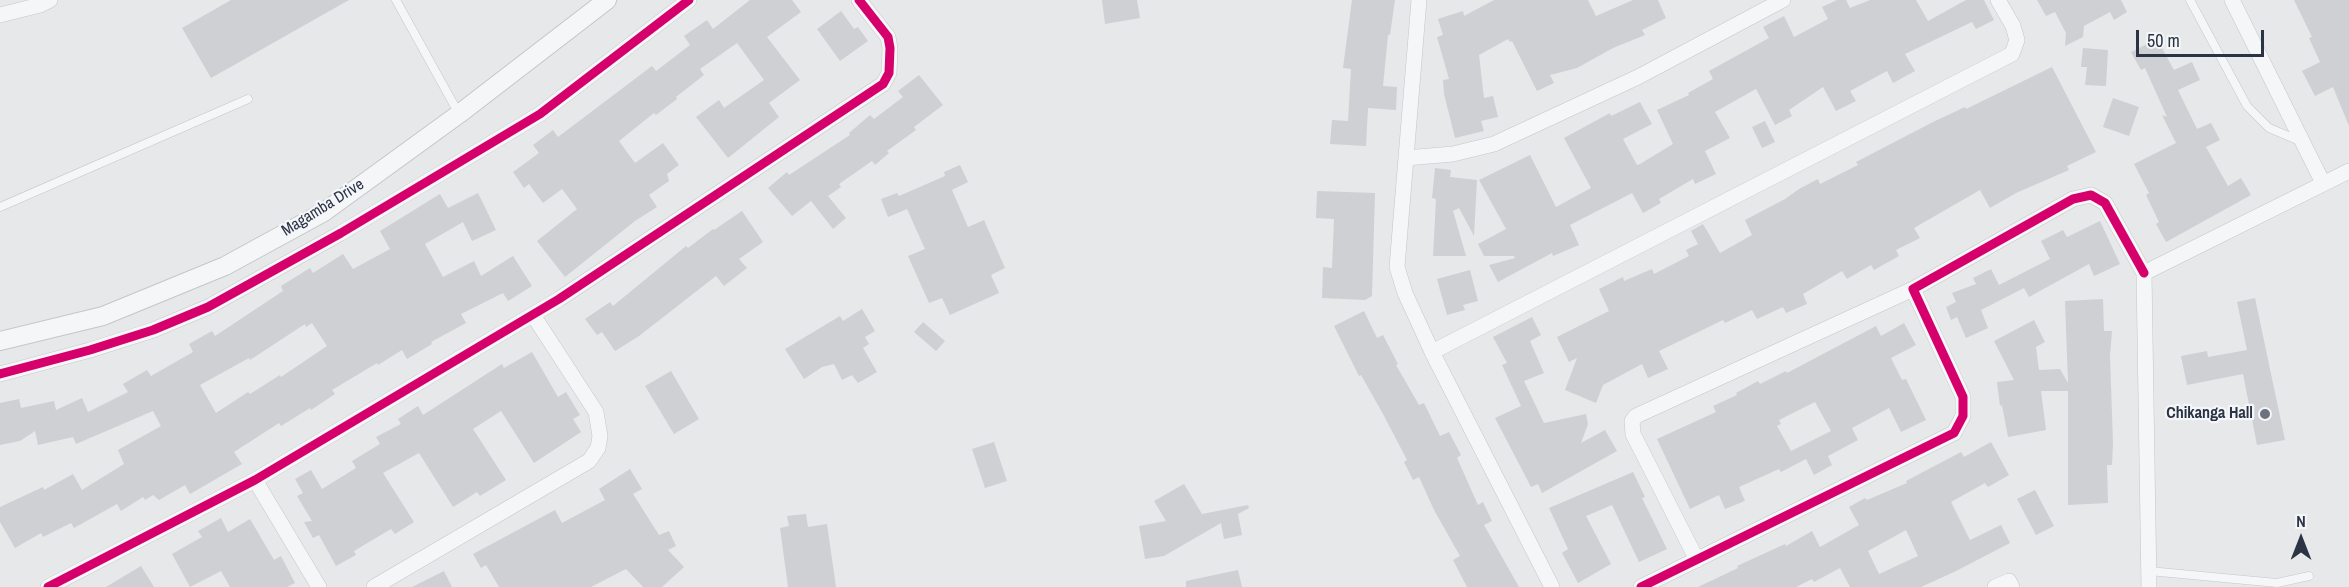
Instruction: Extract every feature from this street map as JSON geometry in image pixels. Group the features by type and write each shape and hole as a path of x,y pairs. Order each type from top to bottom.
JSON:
{"street":[{"path":"0,15 40,5 50,0"},
{"name":"Magamba Drive","path":"0,341 103,316 225,266 324,212 459,114 607,0"},
{"path":"0,374 90,350 153,330 208,307 341,234 540,114 689,0"},
{"path":"48,587 255,480 533,315 883,84 889,73 888,37 860,0"},
{"path":"1419,0 1397,267 1405,292 1432,352 1552,587"},
{"path":"1406,158 1453,154 1494,144 1638,77 1783,0"},
{"path":"1432,352 2012,54 2017,40 2013,26 1998,0"},
{"path":"2232,0 2323,183"},
{"path":"2145,273 2349,171"},
{"path":"1697,560 1633,434 1632,421 1636,416 1913,289 2073,199 2091,195 2105,202 2145,273 2149,587"},
{"path":"1641,587 1954,433 1963,416 1963,397 1913,289"},
{"path":"374,587 589,461 598,448 600,436 596,412 533,315"},
{"path":"255,480 319,587"},
{"path":"1995,587 2009,581 2012,587"}],"lane":[{"path":"396,0 459,114"},
{"path":"2190,0 2247,106 2269,128 2304,143"},
{"path":"0,207 248,99"},
{"path":"2149,571 2277,583 2309,576"}],"building":[{"path":"231,0 349,0 211,78 182,28"},
{"path":"750,0 792,0 801,12 767,37 800,80 769,103 779,117 728,158 696,117 719,100 724,108 764,80 737,43 700,69 704,75 676,97 677,99 656,115 654,113 619,141 635,163 663,143 679,165 667,174 669,181 649,195 657,207 635,221 565,277 537,241 577,209 562,189 543,203 529,184 524,188 513,172 539,153 533,145 553,130 558,137 652,66 656,71 690,45 684,36 707,20 713,29"},
{"path":"1102,0 1137,0 1140,18 1105,24"},
{"path":"1352,0 1395,0 1390,35 1388,35 1383,86 1397,87 1396,110 1368,108 1366,146 1330,144 1332,120 1348,121 1351,69 1343,68"},
{"path":"1494,0 1588,0 1596,16 1633,0 1658,0 1666,18 1642,30 1645,35 1613,48 1577,68 1550,75 1554,83 1537,91 1512,41 1508,39 1479,55 1484,98 1493,96 1498,117 1481,121 1484,131 1455,138 1444,94 1443,80 1449,79 1437,37 1443,35 1438,19 1463,11 1464,16"},
{"path":"1837,0 1846,0 1850,8 1870,0 1916,0 1928,21 1966,0 1984,0 1994,20 1976,29 1972,22 1905,54 1915,71 1893,83 1887,71 1850,91 1856,101 1836,111 1823,87 1789,110 1792,116 1775,125 1756,89 1715,112 1730,138 1705,151 1716,174 1695,184 1693,179 1659,199 1661,203 1643,213 1632,193 1570,225 1579,245 1553,256 1552,253 1498,282 1489,265 1515,258 1514,256 1484,256 1478,244 1506,229 1479,180 1530,155 1556,207 1591,188 1564,138 1610,113 1611,116 1640,102 1652,124 1623,139 1637,165 1640,164 1673,144 1657,110 1689,95 1688,93 1713,79 1709,71 1769,38 1763,27 1784,16 1794,37 1828,19 1822,7"},
{"path":"2037,0 2121,0 2127,12 2114,20 2110,12 2084,26 2083,37 2065,46 2066,33 2055,12 2046,16"},
{"path":"2294,0 2349,0 2349,126 2333,87 2315,96 2302,71 2320,62 2309,38 2312,37"},
{"path":"841,11 854,29 858,27 868,41 840,61 817,29"},
{"path":"2157,39 2174,70 2192,62 2200,80 2178,90 2197,129 2211,123 2220,140 2206,147 2228,186 2241,178 2251,195 2166,242 2156,224 2159,222 2146,195 2149,193 2134,164 2176,143 2162,115 2167,117 2145,68 2141,70 2131,52"},
{"path":"2083,48 2108,50 2106,86 2085,85 2087,67 2081,67"},
{"path":"2052,67 2096,152 2067,166 2069,170 2016,193 1990,208 1980,190 1914,228 1920,238 1896,250 1899,256 1874,270 1871,265 1847,279 1842,271 1803,294 1807,304 1786,313 1783,307 1757,319 1752,310 1725,323 1723,320 1659,351 1668,369 1648,378 1642,364 1603,385 1596,403 1565,390 1577,358 1569,362 1557,337 1609,311 1599,289 1623,277 1624,281 1652,269 1654,274 1689,256 1686,250 1698,244 1691,231 1703,224 1720,253 1752,235 1745,220 1799,189 1818,179 1820,184 1858,165 1856,162 1933,122 1965,107 1966,109"},
{"path":"919,75 943,105 914,127 916,130 887,151 889,153 875,165 872,161 839,184 841,187 828,196 846,218 833,229 811,201 792,216 768,188 787,172 789,175 850,135 849,133 870,115 874,119 903,97 898,91"},
{"path":"2113,98 2139,107 2129,136 2103,127"},
{"path":"1765,121 1775,142 1762,148 1752,127"},
{"path":"960,165 968,182 952,190 968,227 984,220 1005,268 991,275 999,293 950,315 942,298 929,303 908,256 925,249 907,209 888,217 881,199 897,193 899,196 945,176 944,172"},
{"path":"1435,168 1451,170 1450,177 1477,180 1474,236 1459,208 1453,211 1466,256 1433,256 1436,199 1432,198"},
{"path":"1317,191 1375,193 1372,296 1365,300 1322,298 1323,267 1332,268 1334,219 1316,218"},
{"path":"478,193 496,230 472,241 463,222 425,244 443,277 474,261 481,276 513,256 532,286 508,301 503,293 461,314 466,323 431,342 432,344 407,359 402,350 332,390 335,394 311,410 310,408 281,426 279,423 234,452 242,464 190,494 185,485 159,500 153,495 145,500 143,497 121,511 117,504 74,528 71,523 43,537 41,533 15,548 0,522 0,507 43,487 44,490 73,474 82,490 124,464 118,450 161,426 153,411 76,444 73,437 38,445 35,431 20,441 0,445 0,403 19,399 21,408 54,401 56,410 82,398 88,412 128,392 123,384 147,370 151,376 193,352 189,344 212,331 215,336 283,291 281,286 310,268 313,273 343,254 353,269 390,249 380,231 440,194 448,208","holes":["312,323 327,346 281,377 280,375 250,394 248,392 216,413 200,385 249,358 250,360 305,324 306,327"]},
{"path":"742,211 763,242 739,259 747,268 724,286 716,276 639,336 615,351 602,332 597,335 585,319 610,302 613,306 686,246 688,248"},
{"path":"2100,221 2120,264 2094,276 2089,264 2029,297 2024,288 1981,310 1988,328 1966,338 1957,317 1951,320 1946,307 1956,302 1952,293 1976,284 1973,278 1991,269 1999,285 2050,259 2041,241 2063,230 2067,237"},
{"path":"1470,270 1478,301 1463,305 1465,310 1447,315 1437,279"},
{"path":"2255,298 2285,440 2257,445 2243,374 2187,385 2181,356 2207,351 2208,357 2247,350 2237,302"},
{"path":"2103,299 2104,331 2112,331 2110,356 2113,443 2112,465 2107,465 2108,503 2068,505 2068,391 2041,391 2046,430 2008,437 1997,382 2014,380 1994,341 2034,320 2045,342 2036,347 2039,370 2060,369 2068,383 2065,301"},
{"path":"862,309 875,331 865,337 869,344 863,348 877,372 858,383 852,375 842,380 834,364 822,367 804,379 785,349 840,316 843,321"},
{"path":"1364,311 1377,338 1383,335 1398,364 1396,365 1419,405 1424,403 1440,436 1449,432 1461,455 1457,458 1478,505 1483,502 1492,521 1484,525 1519,587 1467,587 1453,560 1460,556 1434,510 1419,477 1413,480 1404,462 1407,460 1361,375 1359,376 1334,326"},
{"path":"1532,317 1541,335 1530,341 1544,373 1524,381 1544,423 1586,414 1588,424 1581,443 1605,430 1617,451 1542,493 1538,484 1531,487 1495,418 1521,406 1502,365 1507,363 1493,337"},
{"path":"923,322 945,341 936,351 914,332"},
{"path":"1904,323 1916,345 1891,358 1902,380 1906,379 1926,420 1901,432 1889,408 1852,428 1858,440 1828,456 1832,465 1814,475 1806,459 1781,472 1779,469 1739,487 1745,501 1725,509 1719,495 1690,509 1657,439 1716,412 1713,406 1737,395 1736,393 1758,381 1760,384 1786,371 1787,373 1876,326 1881,336","holes":["1815,402 1831,431 1791,451 1777,426 1781,424 1779,420"]},
{"path":"532,352 558,397 566,392 580,415 573,419 581,432 534,463 501,411 473,429 506,480 480,496 477,492 453,507 419,453 383,473 414,522 395,534 391,529 354,551 356,555 336,566 319,535 313,538 304,522 312,521 297,496 303,493 295,479 311,470 322,489 356,468 352,461 380,444 376,437 401,424 398,419 418,406 423,415 502,364 504,368"},
{"path":"671,371 699,419 674,434 645,386"},
{"path":"994,442 1007,481 985,488 972,449"},
{"path":"1991,442 2009,475 1988,487 1985,483 1951,502 1970,540 2001,525 2010,543 1954,572 1921,587 1850,587 1840,568 1814,582 1812,579 1796,587 1698,587 1738,568 1737,566 1785,544 1786,546 1812,531 1820,547 1859,525 1849,507 1865,498 1867,500 1907,483 1906,481 1961,452 1964,457","holes":["1906,530 1918,556 1879,574 1868,551"]},
{"path":"630,469 642,489 633,494 659,535 669,531 676,546 668,550 684,567 662,587 643,587 626,569 591,587 499,587 486,565 481,568 473,554 555,510 562,523 605,500 599,489"},
{"path":"1633,472 1645,497 1642,498 1667,549 1639,562 1612,505 1586,516 1611,564 1578,583 1562,553 1568,549 1549,508"},
{"path":"1184,484 1202,514 1248,505 1249,508 1238,514 1242,535 1224,539 1221,523 1164,556 1145,559 1139,526 1166,521 1154,501"},
{"path":"2035,490 2054,526 2036,535 2017,499"},
{"path":"806,514 808,527 827,524 836,587 788,587 780,528 789,526 787,516"},
{"path":"221,518 228,532 250,519 274,560 281,556 295,583 287,587 230,587 221,571 190,587 172,554 202,537 198,531"},
{"path":"141,566 154,587 106,587"},
{"path":"1238,570 1242,587 1186,587 1186,581"},
{"path":"444,571 452,587 412,587"}],"cycle path":[{"path":"0,374 90,350 153,330 208,307 341,233 540,114 689,0"},
{"path":"48,587 255,480 559,299 883,84 889,73 888,37 859,0"},
{"path":"1641,587 1954,433 1963,416 1963,397 1913,289 2073,199 2091,195 2105,203 2144,273"}],"place":[{"name":"Chikanga Hall","path":"2265,414"}]}
